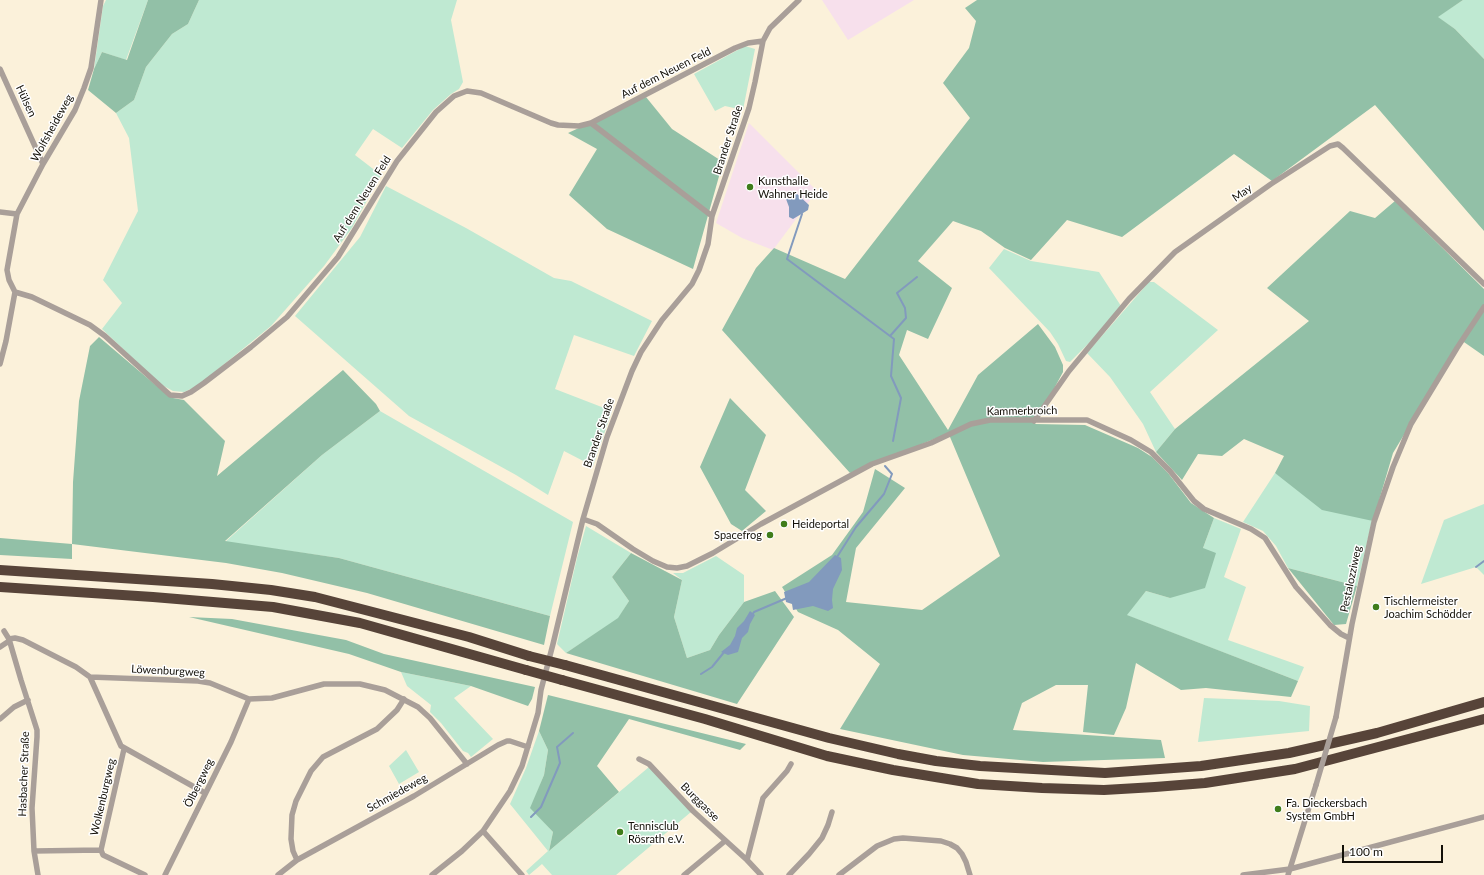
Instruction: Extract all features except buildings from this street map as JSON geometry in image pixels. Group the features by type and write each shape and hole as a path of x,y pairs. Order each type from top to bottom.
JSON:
{"highway":[{"path":"0,570 212,584 308,596 469,636 529,656 828,738 898,754 980,766 1105,773 1201,766 1289,753 1377,733 1484,702"},
{"path":"0,587 153,597 273,607 360,623 705,719 827,756 893,770 964,781 1042,788 1104,790 1205,783 1288,770 1484,719"}],"street":[{"name":"Wolfsheideweg","path":"15,292 9,280 7,270 17,214 43,164 75,110 86,83 93,57 101,0"},
{"name":"Brander Straße","path":"432,875 462,851 483,831 510,791 522,766 538,714 541,690 598,464 632,371 653,334 692,284 699,270 708,244 712,216 733,160 749,108 763,41 770,28 798,0"},
{"name":"Auf dem Neuen Feld","path":"15,292 32,297 90,325 105,336 170,395 182,396 204,383 252,347 287,318 338,257 397,161 436,112 454,96 467,91 474,91 558,125 579,126 592,123 735,48 748,43 763,41"},
{"name":"Hülsen","path":"0,70 43,164"},
{"path":"592,123 712,216"},
{"name":"May","path":"1034,421 1069,371 1129,300 1175,252 1271,184 1330,146 1338,144 1343,148 1484,284"},
{"path":"0,212 17,214"},
{"path":"0,364 15,292"},
{"name":"Pestalozziweg","path":"1289,872 1336,717 1349,638 1374,522 1393,467 1411,424 1457,348 1484,307"},
{"name":"Kammerbroich","path":"583,519 597,524 632,549 653,561 667,567 677,568 687,566 714,553 761,524 877,462 931,442 971,424 990,420 1087,420 1131,440 1151,452 1170,471 1194,501 1204,509 1251,529 1265,538 1296,587 1330,625 1341,634 1349,638"},
{"name":"Hasbacher Straße","path":"4,631 9,640 37,730 32,805 34,851 38,875"},
{"path":"0,648 9,640 15,638 23,640 76,667 90,677 118,742 124,749 205,793"},
{"name":"Löwenburgweg","path":"90,677 198,681 210,683 249,700 272,698 308,687 324,684 339,682 360,684 385,690 418,707 430,718 467,764"},
{"path":"297,860 293,851 291,839 292,815 296,801 311,771 323,757 377,729 397,710 404,699"},
{"path":"0,719 14,707 28,700"},
{"name":"Ölbergweg","path":"165,875 231,742 249,700"},
{"name":"Schmiedeweg","path":"278,875 297,860 414,796 498,745 507,741 528,747"},
{"name":"Wolkenburgweg","path":"101,850 124,749"},
{"name":"Burggasse","path":"639,759 649,764 693,811 747,860 761,875"},
{"path":"747,860 763,798 787,771 791,764"},
{"path":"789,875 822,838 828,826 832,812"},
{"path":"1243,875 1289,872 1484,817"},
{"path":"483,831 522,875"},
{"path":"838,875 877,846 894,839 903,838 941,841 950,844 957,848 962,854 970,875"},
{"path":"684,875 725,841"},
{"path":"34,851 101,850 103,855 145,875"}],"shaded area":[{"path":"822,0 914,0 848,40"},
{"path":"749,123 817,191 773,250 742,238 716,223"}],"green space":[{"path":"106,0 148,0 126,60 102,52 94,69 103,6"},
{"path":"148,0 199,0 188,24 172,34 146,67 134,100 116,113 88,90 94,69 102,52 127,60"},
{"path":"199,0 457,0 451,20 463,82 459,89 433,110 402,148 373,129 355,155 381,175 352,228 324,266 271,326 206,379 184,392 173,391 160,384 102,329 122,303 103,280 138,211 129,138 116,113 134,100 146,67 172,34 188,24"},
{"path":"977,0 1463,0 1438,17 1455,29 1484,59 1484,231 1375,105 1272,181 1234,154 1122,237 1067,220 1031,260 1005,248 981,231 953,221 918,261 952,288 928,339 907,330 899,355 948,430 978,375 1038,324 1055,347 1063,365 1063,372 1035,424 1085,425 1138,448 1152,457 1168,473 1191,503 1214,518 1203,548 1216,553 1205,588 1170,598 1146,591 1127,615 1298,681 1291,697 1206,688 1181,690 1136,663 1126,708 1114,735 1083,732 1088,685 1056,685 1022,703 1013,730 1161,740 1165,758 1043,762 963,755 840,729 880,664 838,630 798,612 782,587 832,555 863,512 875,469 905,488 856,548 846,602 922,610 1000,556 949,433 850,473 722,330 756,268 774,248 845,279 970,118 943,83 969,48 976,21 965,8"},
{"path":"1463,0 1484,0 1484,59 1455,29 1437,17"},
{"path":"745,46 755,49 743,110 725,106 715,111 694,74"},
{"path":"646,97 672,129 723,162 693,269 607,229 569,195 597,149 568,133"},
{"path":"386,186 466,228 554,278 571,281 652,321 634,356 574,335 555,389 612,411 593,466 564,451 548,495 516,475 409,416 295,316 360,237"},
{"path":"1395,201 1484,289 1484,356 1461,340 1393,453 1373,521 1322,510 1275,473 1284,456 1244,439 1222,456 1198,454 1182,480 1156,452 1175,429 1309,321 1267,288 1350,211 1375,218"},
{"path":"1004,249 1031,261 1099,272 1121,306 1095,337 1070,362 1066,361 1058,344 1050,332 989,268"},
{"path":"1149,282 1154,282 1218,330 1150,392 1175,429 1156,452 1143,424 1110,377 1087,353"},
{"path":"99,337 165,393 173,398 184,400 225,441 217,476 343,370 376,404 380,411 322,455 225,541 339,558 550,616 544,645 367,593 282,573 226,563 72,544 73,482 79,401 90,346"},
{"path":"730,398 766,435 745,490 766,511 742,531 731,524 700,467"},
{"path":"380,411 573,522 550,616 339,558 225,542 322,455"},
{"path":"1275,473 1372,521 1357,586 1288,568 1276,546 1263,531 1243,522"},
{"path":"1484,504 1484,575 1476,567 1421,584 1444,520"},
{"path":"1214,518 1241,529 1224,577 1246,587 1228,640 1304,667 1298,681 1126,615 1146,591 1170,598 1203,548"},
{"path":"586,526 631,553 612,577 629,601 618,619 566,653 557,644"},
{"path":"0,538 72,544 72,559 0,555"},
{"path":"631,553 682,580 674,617 687,658 710,650 719,635 744,602 775,591 794,617 737,704 566,653 618,618 629,601 612,577"},
{"path":"716,556 744,575 744,602 719,635 710,650 687,658 674,617 682,580 673,573 683,573"},
{"path":"1288,568 1357,586 1346,624 1334,625"},
{"path":"189,617 232,619 346,640 384,654 535,687 532,699 528,706 471,686 401,672 349,654"},
{"path":"401,672 471,686 454,698 493,739 471,757 468,753 463,751 441,723 430,712 431,705 407,686"},
{"path":"548,695 746,744 740,750 629,719 597,766 619,792 549,851 553,832 530,808 544,775 548,750 539,731"},
{"path":"1204,698 1279,701 1310,706 1309,731 1198,742"},
{"name":"Tennisclub Rösrath e.V.","path":"539,731 548,750 544,775 531,808 553,832 549,851 649,767 691,812 616,875 552,875 542,864 529,875 526,871 548,851 510,804 526,768"},
{"path":"406,750 419,772 399,784 389,766"}],"water":[{"path":"794,191 809,205 808,210 793,219 789,217 789,207 786,199 791,196 791,192"},
{"path":"835,555 841,558 842,570 833,589 833,608 828,611 813,606 793,610 792,604 786,602 784,592 809,582"},
{"path":"750,611 755,615 748,632 742,638 738,652 728,655 721,652 730,645 737,628 744,621"}],"waterway":[{"path":"802,214 787,259 894,339 891,376 901,398 893,441"},
{"path":"890,336 906,318 905,308 897,293 917,277"},
{"path":"837,557 856,527 884,494 892,474 885,466"},
{"path":"1476,567 1484,561"},
{"path":"752,615 754,612 787,598"},
{"path":"701,674 712,667 725,651"},
{"path":"531,817 541,807 560,763 557,747 573,733"}],"place":[{"name":"Kunsthalle Wahner Heide","path":"750,187"},
{"name":"Heideportal","path":"784,524"},
{"name":"Spacefrog","path":"770,535"},
{"name":"Tischlermeister Joachim Schödder","path":"1376,607"},
{"name":"Fa. Dieckersbach System GmbH","path":"1278,809"},
{"name":"Tennisclub Rösrath e.V.","path":"620,832"}]}
